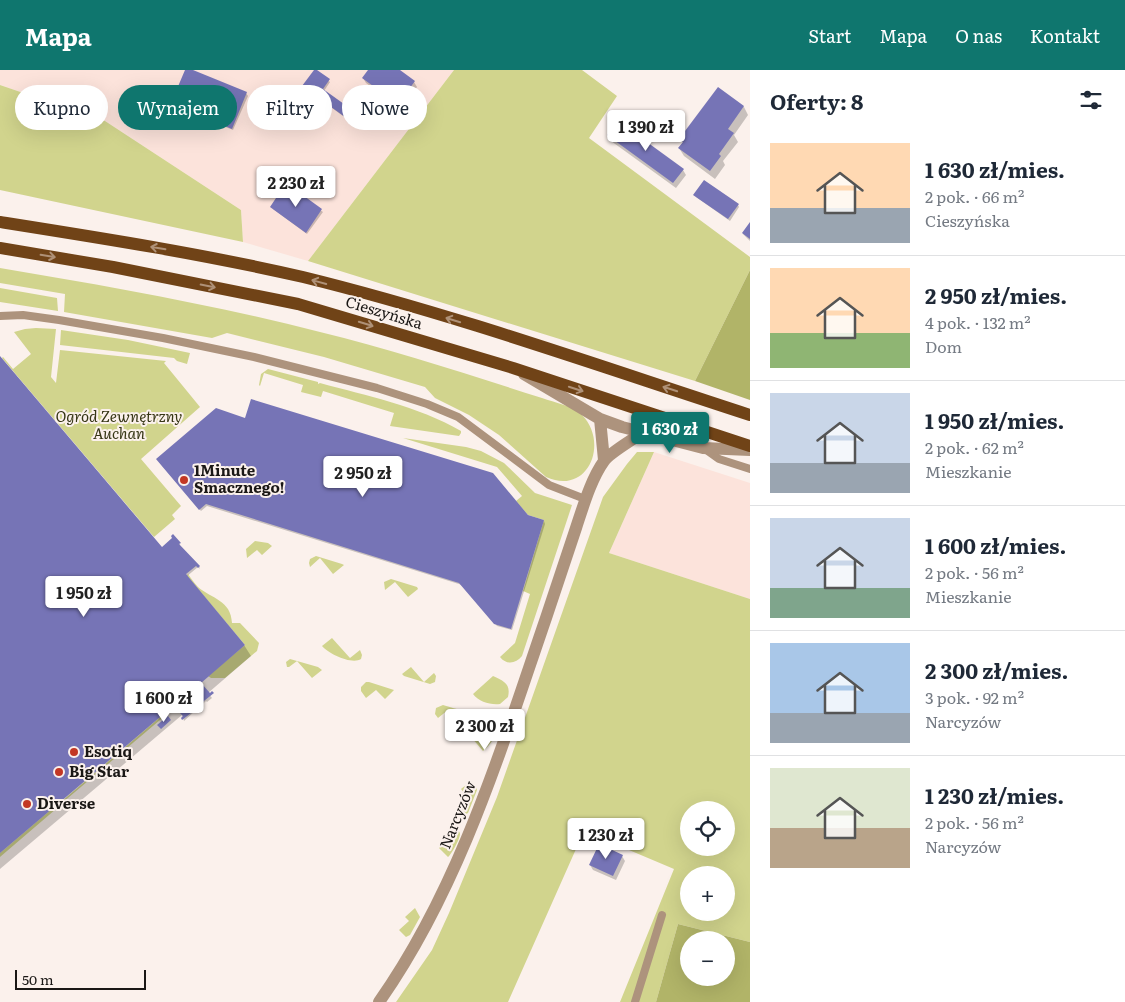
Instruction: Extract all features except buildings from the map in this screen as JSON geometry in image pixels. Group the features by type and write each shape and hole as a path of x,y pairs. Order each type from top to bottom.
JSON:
{"main road":[{"name":"Cieszyńska","path":"0,222 206,256 304,278 400,303 750,415"},
{"name":"Cieszyńska","path":"0,248 113,267 298,304 513,368 750,446"}],"street":[{"path":"513,368 600,419 703,448 750,450"},
{"path":"600,419 604,460"},
{"name":"Narcyzów","path":"379,1002 414,946 471,832 525,680 585,499 604,460 643,432"}],"lane":[{"path":"0,316 59,320 163,338 254,357 427,404 458,417 548,486 585,499"},
{"path":"703,448 718,459 750,469"},
{"path":"635,1002 662,915"}],"shaded area":[{"path":"0,70 454,70 427,105 427,85 342,85 342,130 408,130 308,261 243,242 241,210 119,130 237,130 237,85 118,85 118,130 108,123 108,85 15,85 15,90 0,85"},
{"path":"654,452 750,483 750,599 609,553"}],"green space":[{"path":"454,70 582,70 617,96 589,138 750,257 750,270 695,381 308,261 408,130 427,130 427,105"},
{"path":"0,85 15,90 15,130 108,130 108,123 241,210 243,242 0,190"},
{"path":"0,268 241,313 348,339 404,355 573,409 582,415 590,426 594,439 594,451 590,463 583,473 574,479 561,481 546,477 499,435 469,415 435,398 425,387 324,357 227,333 212,338 64,312 65,294 0,283"},
{"path":"750,270 750,400 695,381"},
{"path":"0,288 57,298 58,311 0,302"},
{"name":"Ogród Zewnętrzny Auchan","path":"36,328 56,329 51,377 56,383 60,350 166,361 164,363 200,407 141,459 181,506 172,515 175,519 154,537 2,358 13,369 31,354 14,332"},
{"path":"61,330 128,340 190,353 187,364 174,358 60,345"},
{"path":"268,369 410,408 445,422 461,431 461,433 459,436 390,426 394,413 323,391 321,397 301,392 303,385 264,373 260,386 261,374"},
{"path":"403,438 481,451 504,463 535,493 572,505 522,656 517,661 508,662 500,657 515,643 530,594 523,591 544,520 528,515 516,501 522,496 497,467"},
{"path":"637,452 654,452 609,553 750,599 750,942 735,938 735,931 706,931 678,924 656,1002 620,1002 674,869 584,831 508,1002 396,1002 432,950 497,797 603,497"},
{"path":"255,541 268,543 272,546 262,555 257,550 247,558 246,549"},
{"path":"316,556 344,565 333,574 320,558 310,567 310,559"},
{"path":"188,574 198,587 220,601 228,609 232,623 240,623 259,643 257,651 225,678 211,678 208,676 245,645 187,576"},
{"path":"391,579 417,587 418,589 408,597 395,582 385,590 384,582"},
{"path":"332,638 350,658 360,650 361,659 347,660 325,649 322,646"},
{"path":"290,659 297,661 289,667 287,667 286,662"},
{"path":"297,661 318,667 322,670 312,678"},
{"path":"411,667 424,682 434,673 436,676 435,682 430,684 404,676 402,674"},
{"path":"493,676 503,681 509,693 508,697 500,704 485,702 473,694"},
{"path":"366,682 394,690 385,699 376,690 366,698 361,691 361,687"},
{"path":"443,705 474,714 492,725 495,732 492,740 483,751 448,710 438,718 435,714 436,708"},
{"path":"172,707 173,709 61,802"},
{"path":"471,781 477,790 466,814 459,807 468,798 461,789"},
{"path":"54,807 56,809 0,857 0,853"},
{"path":"455,826 460,836 448,857 439,848 448,839 445,835"},
{"path":"415,908 420,917 410,935 406,937 399,930 409,921 405,917"},
{"path":"678,924 706,931 680,931 680,986 735,986 735,938 750,942 750,1002 656,1002"}],"place":[{"name":"1Minute Smacznego!","path":"184,480"},
{"name":"Esotiq","path":"74,752"},
{"name":"Big Star","path":"59,772"},
{"name":"Diverse","path":"27,804"}]}
